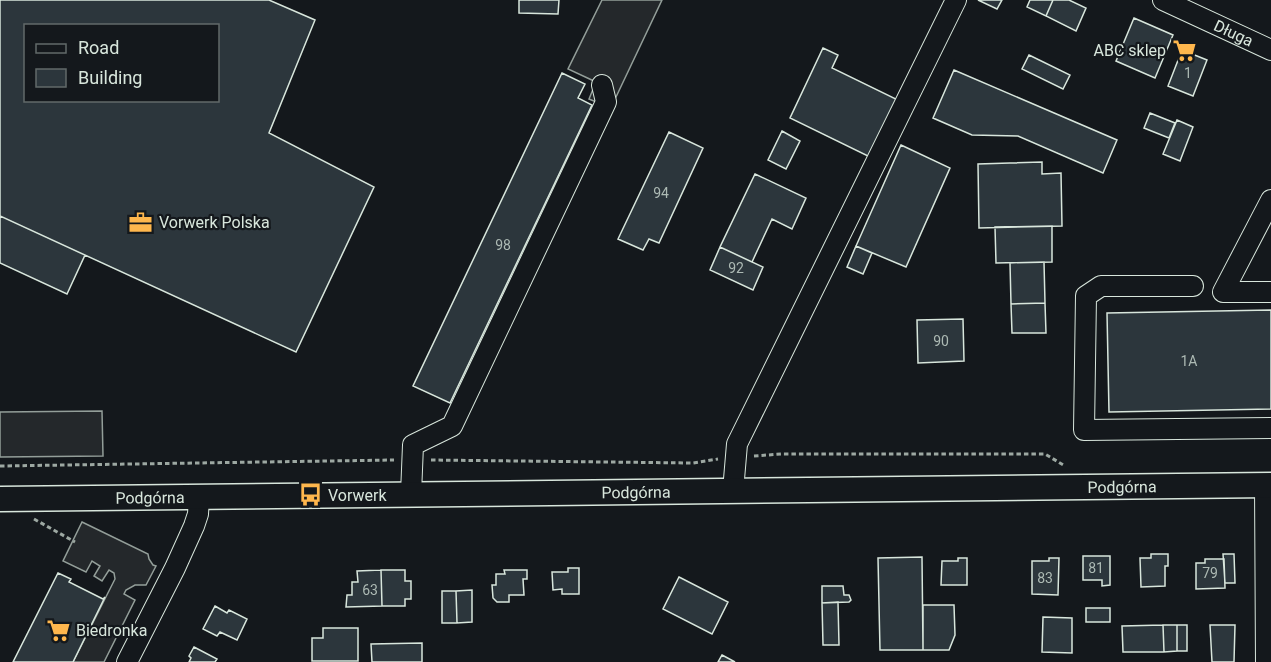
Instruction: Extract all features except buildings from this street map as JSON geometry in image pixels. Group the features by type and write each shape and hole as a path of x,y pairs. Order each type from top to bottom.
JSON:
{"main road":[{"name":"Podgórna","path":"0,499 1268,485"}],"street":[{"path":"733,490 737,444 956,0"},
{"name":"Długa","path":"1162,0 1271,50"},
{"path":"411,494 413,445 452,426 606,102 602,85"},
{"path":"1269,210 1223,292 1271,292"},
{"path":"1193,286 1101,286 1086,296 1084,430 1271,428"},
{"path":"1266,662 1268,485"},
{"path":"126,662 194,526 198,514 199,496"}],"path":[{"path":"0,466 412,459 693,462 781,454 1045,454 1070,469"},
{"path":"29,516 75,542"}],"shaded area":[{"path":"602,0 662,0 607,116 599,103 589,99 596,82 568,69"},
{"path":"102,411 103,456 0,457 0,412"},
{"path":"82,522 148,554 153,565 156,566 146,585 135,585 126,590 124,594 135,600 104,662 73,662 115,579 114,573 109,570 102,581 94,576 100,566 92,561 86,572 63,561"}],"place":[{"name":"ABC sklep","path":"1184,50"},
{"name":"Vorwerk Polska","path":"141,222"},
{"name":"Vorwerk","path":"310,495"},
{"name":"Biedronka","path":"58,630"}]}
